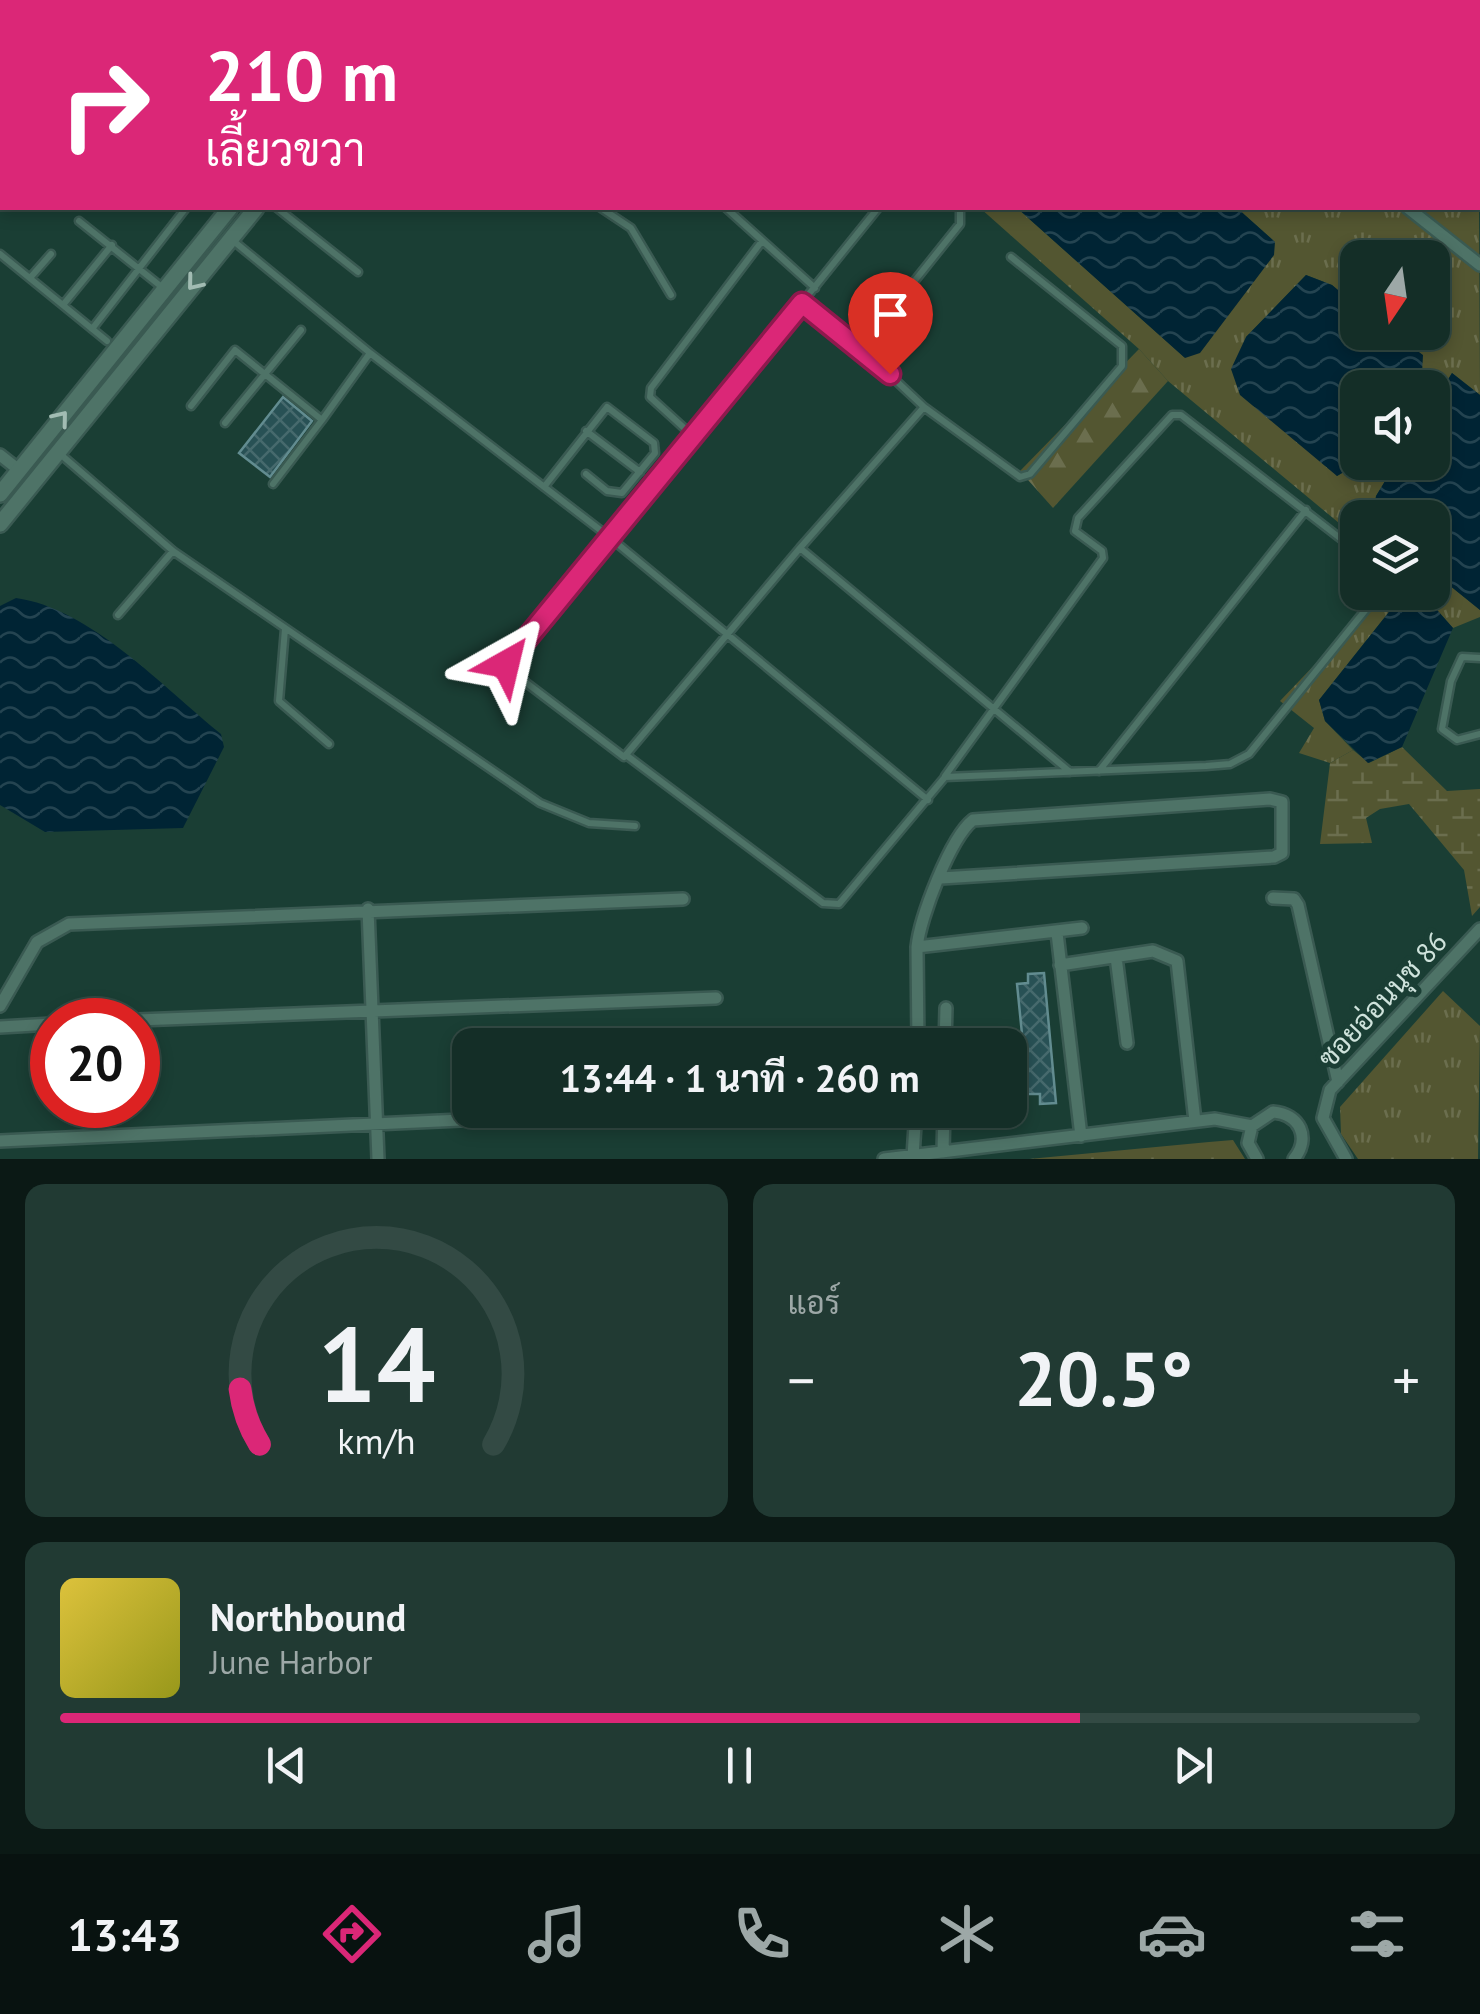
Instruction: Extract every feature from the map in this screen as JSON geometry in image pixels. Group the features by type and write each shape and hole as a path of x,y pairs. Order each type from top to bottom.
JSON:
{"main road":[{"path":"0,494 228,210"},
{"path":"0,524 254,210"}],"street":[{"path":"1411,210 1480,265"},
{"path":"0,455 20,470"},
{"path":"918,1028 920,922 941,878 973,820 1270,799 1282,802 1284,808 1282,853 1274,857 941,878"},
{"path":"1272,898 1294,900 1298,905 1338,1082"},
{"path":"0,1006 37,942 69,924 683,899"},
{"path":"368,909 378,1159"},
{"path":"918,948 1082,928"},
{"name":"ซอยอ่อนนุช 86","path":"1346,1159 1323,1118 1324,1106 1338,1082 1480,929"},
{"path":"1057,932 1081,1136"},
{"path":"1060,966 1153,951 1178,961 1194,1121"},
{"path":"1116,957 1127,1043"},
{"path":"160,1019 716,998"},
{"path":"945,1028 946,1008"},
{"path":"0,1027 30,1025"},
{"path":"1257,1159 1248,1144 1252,1126 1273,1112 1290,1116 1303,1138 1294,1159"},
{"path":"0,1141 452,1120"},
{"path":"884,1159 1194,1121 1236,1120 1252,1126"},
{"path":"913,1156 915,1128"},
{"path":"944,1128 944,1152"}],"lane":[{"path":"92,330 184,210"},
{"path":"280,210 358,272"},
{"path":"604,210 631,228 671,294"},
{"path":"728,210 815,288"},
{"path":"876,210 506,664 620,757 626,755 724,635 924,407"},
{"path":"861,348 960,224 960,210"},
{"path":"80,221 164,289"},
{"path":"230,238 370,353 608,536 928,800"},
{"path":"694,437 650,397 651,388 762,240"},
{"path":"63,306 112,245"},
{"path":"0,254 108,341"},
{"path":"30,278 51,254"},
{"path":"802,303 861,348 924,407 1020,477 1030,474 1122,366 1122,346 1011,257"},
{"path":"225,424 301,330"},
{"path":"191,406 235,350 322,420"},
{"path":"273,484 370,353"},
{"path":"544,487 603,409 611,408 654,443 655,453 616,494 586,474"},
{"path":"626,755 831,906 839,904 945,778 1104,558 1102,550 1076,531 1078,518 1172,415 1182,415 1340,537"},
{"path":"586,431 640,472"},
{"path":"58,452 174,550 540,803 588,822 635,826"},
{"path":"1098,772 1306,510"},
{"path":"800,548 1071,773"},
{"path":"118,616 174,550"},
{"path":"945,778 1230,764 1250,754 1366,610"},
{"path":"286,628 279,701 329,744"},
{"path":"1480,658 1462,656 1451,681 1442,729 1457,740 1480,734"}],"green space":[{"path":"982,210 1019,210 1184,357 1275,242 1239,210 1479,210 1480,395 1452,373 1450,376 1450,370 1422,370 1422,355 1415,350 1450,350 1450,240 1340,240 1340,292 1306,275 1246,337 1337,476 1340,474 1340,480 1386,480 1375,500 1340,500 1340,524 1168,381 1139,349"},
{"path":"1139,349 1168,381 1053,508 1020,471"},
{"path":"1450,586 1480,610 1480,617 1453,628 1437,610 1450,610"},
{"path":"1367,610 1390,610 1319,700 1325,721 1353,750 1330,763 1299,753 1314,728 1280,701"},
{"path":"1402,747 1447,791 1480,789 1480,907 1472,916 1464,870 1409,804 1380,809 1366,818 1372,843 1320,844 1330,763 1353,750 1369,763"},
{"path":"1443,991 1480,1026 1478,1159 1358,1159 1341,1134 1340,1107"},
{"path":"1233,1140 1245,1159 1029,1159 1209,1142"}],"water":[{"path":"1019,210 1239,210 1275,242 1274,255 1200,353 1185,358"},
{"path":"1306,275 1340,292 1340,350 1416,350 1423,355 1422,370 1340,370 1337,476 1240,395 1231,369 1246,337"},
{"path":"1452,373 1480,395 1480,610 1450,586 1450,500 1375,500 1386,480 1450,480"},
{"path":"16,598 44,605 98,633 221,734 224,747 183,828 45,832 0,805 0,606"},
{"path":"1390,610 1437,610 1453,628 1402,747 1368,763 1325,721 1319,700"}],"building":[{"path":"283,397 312,421 270,477 239,453"},
{"path":"1044,973 1056,1103 1040,1104 1040,1094 1028,1094 1027,1028 1021,1028 1017,984 1028,983 1028,974"}],"route":[{"path":"506,664 802,303 890,374"}]}
